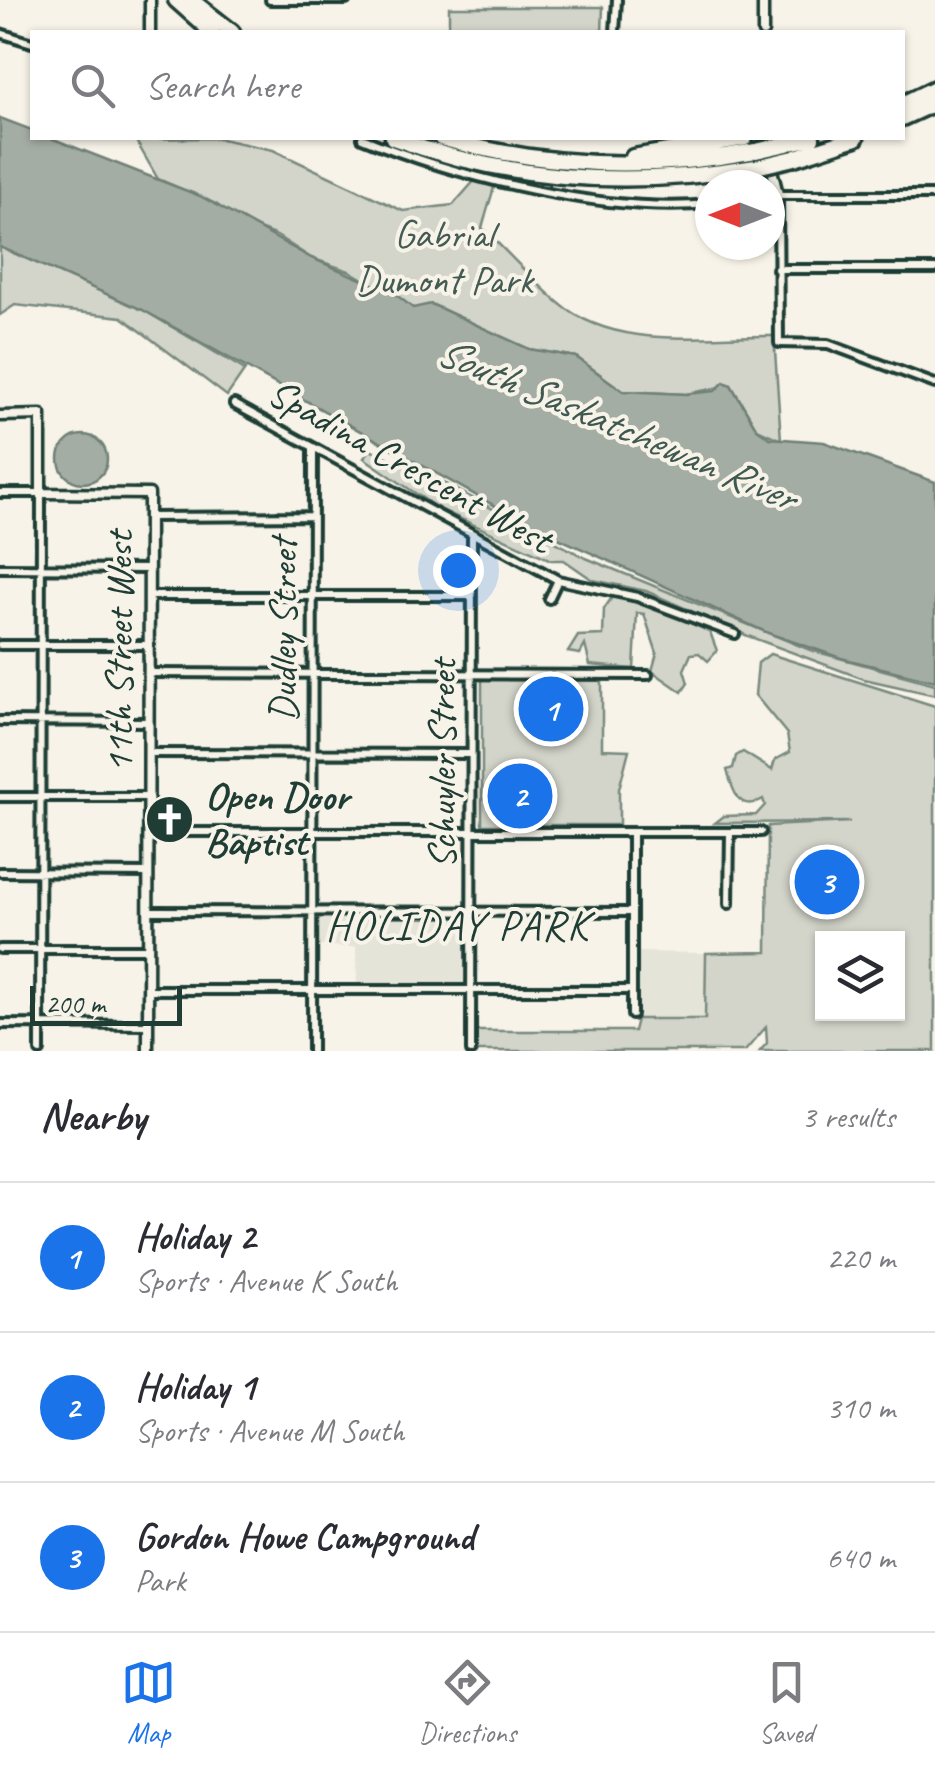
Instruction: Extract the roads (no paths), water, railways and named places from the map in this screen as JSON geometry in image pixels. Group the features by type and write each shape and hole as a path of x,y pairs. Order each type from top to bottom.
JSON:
{"highway":[{"path":"176,0 210,30"},
{"path":"191,0 229,30"},
{"path":"905,103 935,88"},
{"path":"905,117 935,103"},
{"path":"400,140 455,157 577,178 651,180 759,152"},
{"path":"447,140 532,159 614,166 790,151 846,140"},
{"path":"458,143 553,156 617,158 684,151 736,140"},
{"path":"790,151 809,140"}],"street":[{"path":"150,0 150,30"},
{"path":"270,0 346,0"},
{"path":"615,30 616,0"},
{"path":"763,0 764,30"},
{"path":"0,33 30,42"},
{"path":"368,140 422,159 578,198 695,205"},
{"path":"785,195 935,194"},
{"path":"778,260 780,343 828,344 935,384"},
{"path":"778,269 935,269"},
{"name":"Spadina Crescent West","path":"234,404 472,537 558,580 637,597 735,634"},
{"path":"0,416 41,415 40,1051"},
{"name":"Dudley Street","path":"312,1051 313,449"},
{"path":"0,493 41,493"},
{"name":"11th Street West","path":"41,493 150,494 148,1051"},
{"path":"150,516 313,516"},
{"name":"Schuyler Street","path":"472,537 472,1051"},
{"path":"0,568 150,569"},
{"name":"Spadina Crescent West","path":"549,600 558,580"},
{"path":"150,596 472,596"},
{"path":"0,644 149,645"},
{"path":"149,673 648,675"},
{"path":"0,720 149,722"},
{"path":"149,753 471,754"},
{"path":"0,796 149,797"},
{"path":"149,832 761,832"},
{"path":"632,832 632,1014"},
{"path":"728,904 730,832"},
{"path":"0,872 148,873"},
{"path":"148,911 632,912"},
{"path":"0,949 148,950"},
{"path":"148,990 632,990"},
{"path":"0,1024 148,1025"}],"water":[{"name":"South Saskatchewan River","path":"0,118 30,129 30,140 56,140 200,196 311,258 394,293 413,308 431,304 529,349 576,357 623,391 686,394 715,391 724,382 731,385 757,429 770,438 824,442 935,482 935,681 841,658 768,633 529,525 143,310 0,247"},
{"path":"83,435 100,442 107,459 100,476 83,483 66,476 59,459 66,442"}],"place":[{"name":"Holiday 2","path":"551,709"},
{"name":"Holiday 1","path":"520,796"},
{"name":"Open Door Baptist","path":"170,819"},
{"name":"Gordon Howe Campground","path":"827,882"}],"district":[{"name":"HOLIDAY PARK","path":"458,925"}],"park label":[{"name":"Gabrial Dumont Park","path":"444,257"}]}
